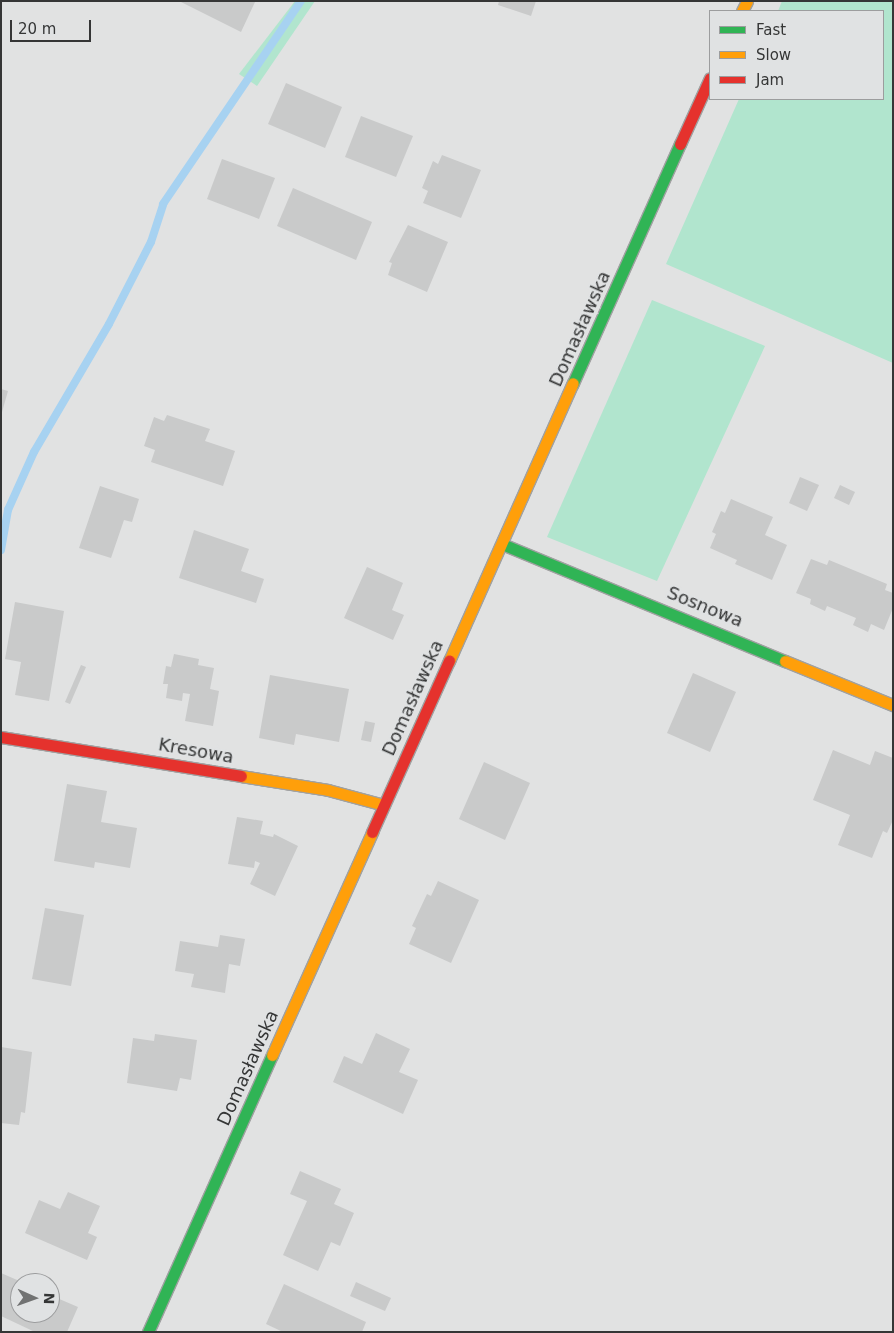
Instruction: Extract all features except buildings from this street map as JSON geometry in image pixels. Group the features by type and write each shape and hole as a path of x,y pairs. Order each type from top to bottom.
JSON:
{"street":[{"name":"Domasławska","path":"148,1332 709,80"},
{"name":"Sosnowa","path":"502,544 893,706"},
{"name":"Kresowa","path":"1,737 328,790 384,805"}],"green space":[{"path":"295,1 315,1 257,86 239,74"},
{"path":"782,1 893,1 893,363 666,264 739,100 884,100 884,10 778,10"},
{"path":"652,300 765,346 657,581 547,537"}],"waterway":[{"path":"1,550 8,510 34,452 109,324 151,242 163,204 301,1"}],"traffic: fast":[{"path":"573,383 680,144"},
{"path":"502,544 785,661"},
{"path":"148,1332 272,1055"}],"traffic: slow":[{"path":"742,10 747,1"},
{"path":"449,661 573,383"},
{"path":"785,661 893,705"},
{"path":"241,776 328,790 384,805"},
{"path":"272,1055 372,832"}],"traffic: jam":[{"path":"680,144 709,80"},
{"path":"372,832 449,661"},
{"path":"1,737 241,776"}]}
